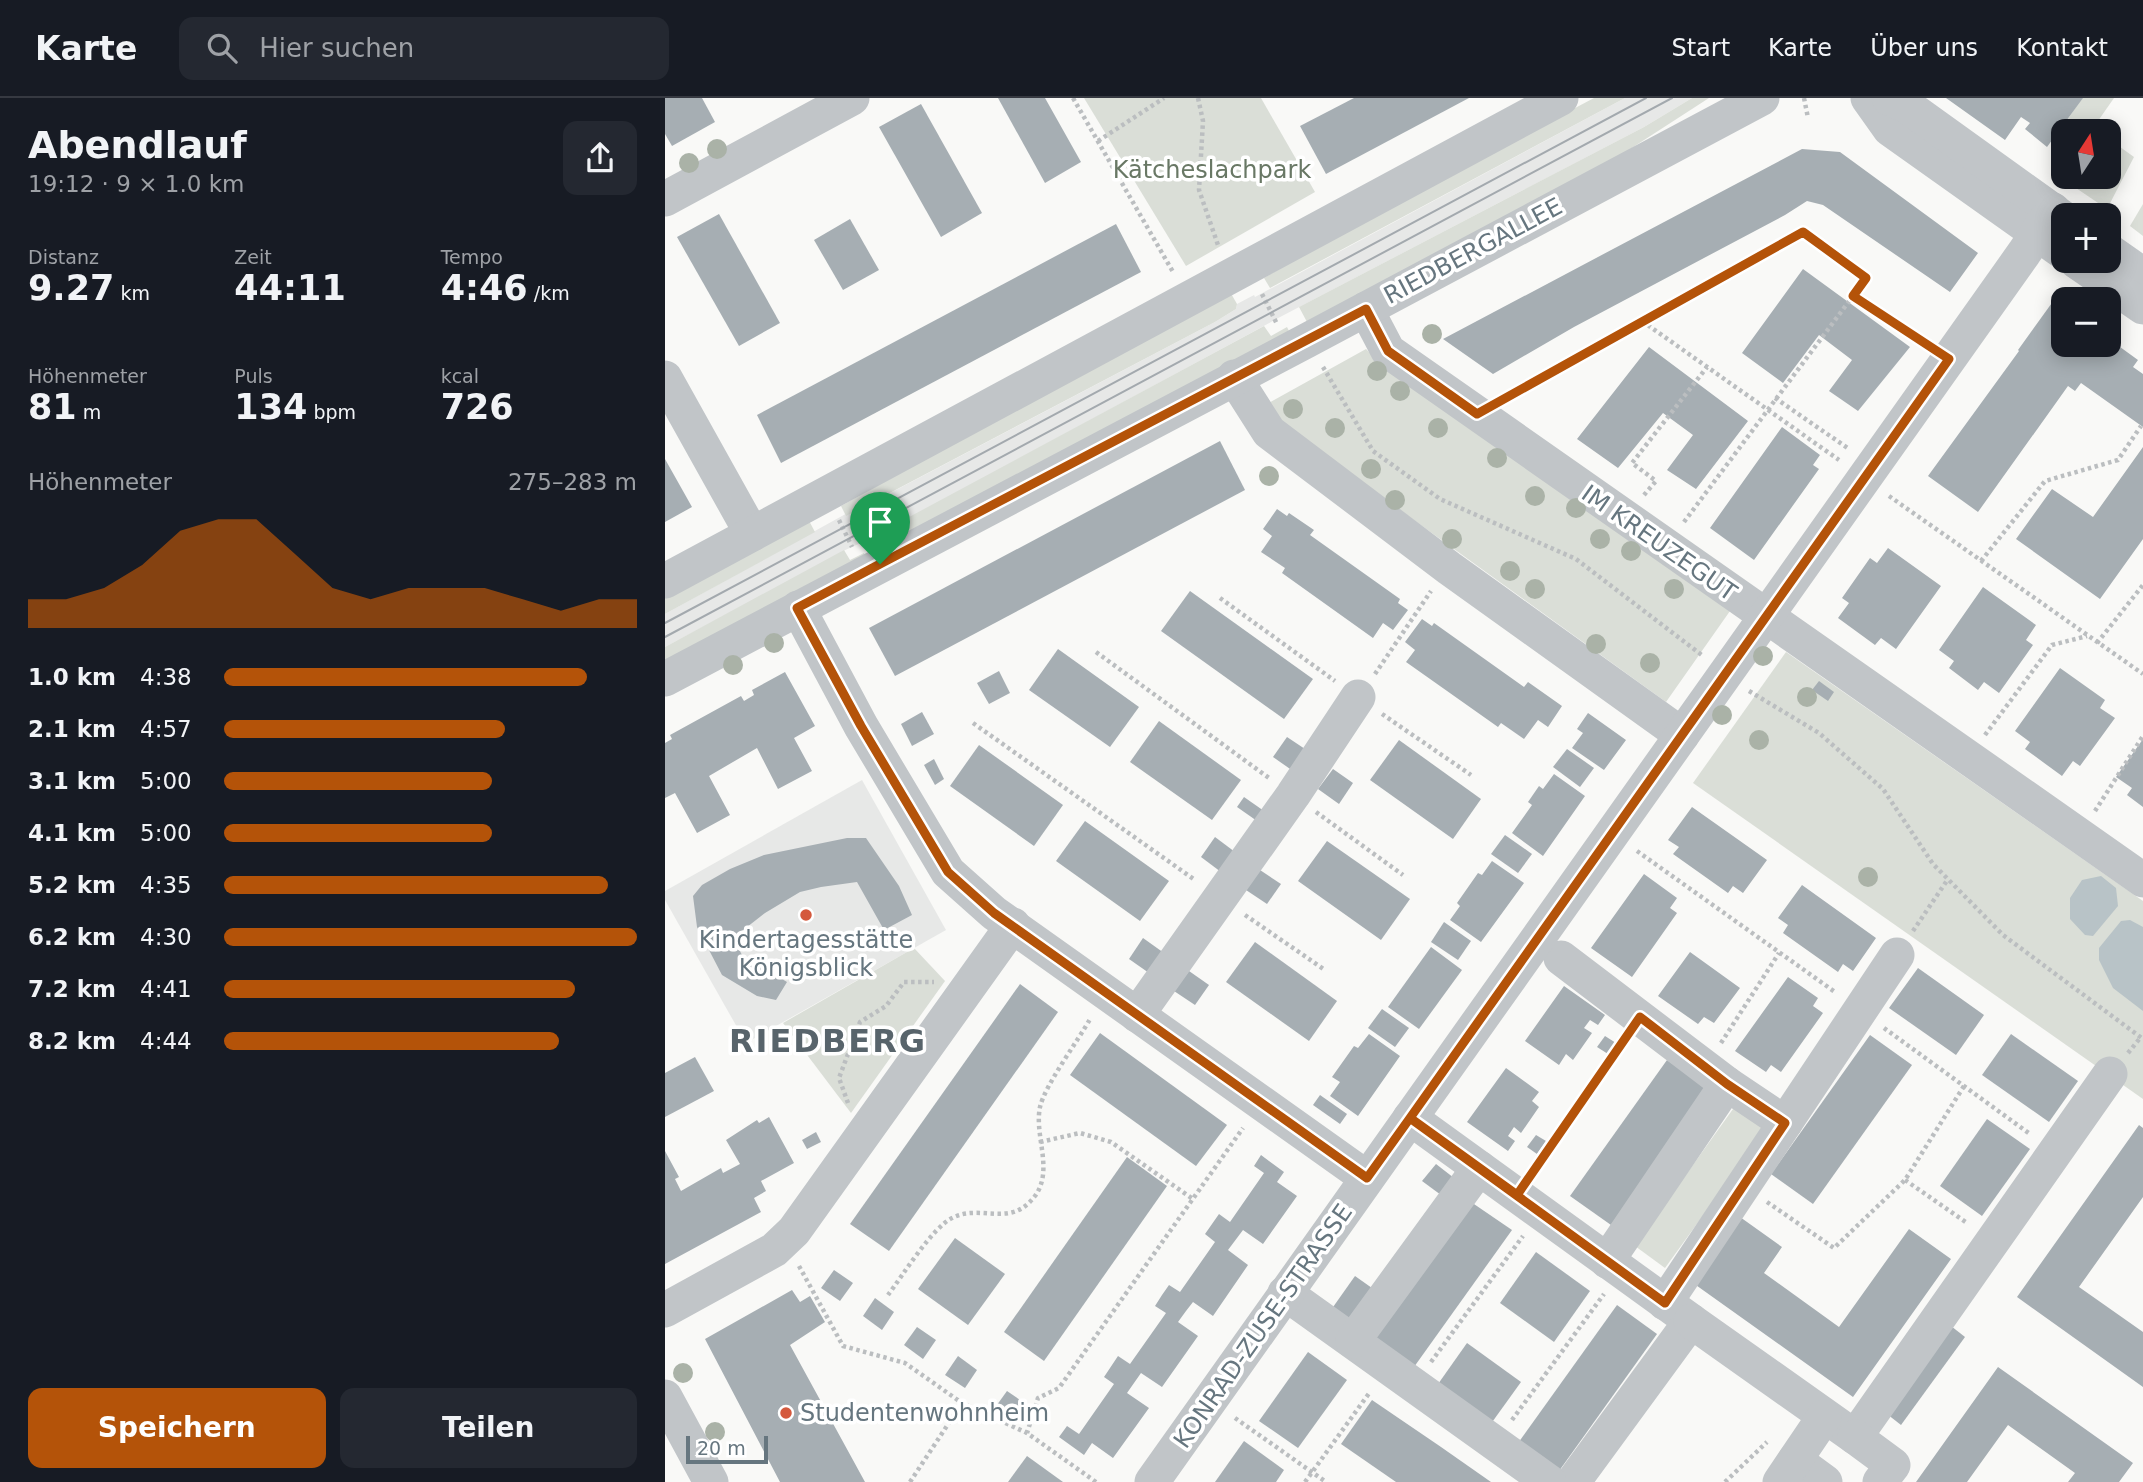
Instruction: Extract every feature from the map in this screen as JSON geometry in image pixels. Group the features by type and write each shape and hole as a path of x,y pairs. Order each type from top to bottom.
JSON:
{"street":[{"path":"665,198 852,98"},
{"path":"665,581 1561,98"},
{"name":"RIEDBERGALLEE","path":"665,679 1762,98"},
{"path":"1868,98 1890,129 2051,226"},
{"path":"1889,98 1907,106 2051,226"},
{"name":"KONRAD-ZUSE-STRASSE","path":"1152,1482 1949,359 2051,232"},
{"path":"2121,259 2143,275"},
{"path":"2093,273 2143,307"},
{"name":"IM KREUZEGUT","path":"1366,309 1388,351 1765,618 2143,880"},
{"path":"1234,377 1269,432 1449,568 1682,735"},
{"path":"665,378 752,534"},
{"path":"797,608 861,726 948,872 994,913 1367,1178"},
{"path":"1137,1015 1359,697"},
{"path":"665,1310 774,1250 795,1231 1013,925"},
{"path":"1573,1482 1678,1312 1744,1185 1897,955"},
{"path":"1560,958 1716,1076 1785,1123"},
{"path":"1855,1437 2111,1074"},
{"path":"1614,1266 1716,1076"},
{"path":"1410,1118 1893,1465 1880,1482"},
{"path":"1353,1342 1479,1168"},
{"path":"1285,1293 1549,1482"},
{"path":"665,1397 711,1482"},
{"path":"1824,1417 1782,1460 1825,1482"}],"path":[{"path":"1073,98 1168,264"},
{"path":"1098,141 1164,98"},
{"path":"1198,98 1203,121 1199,190 1220,252"},
{"path":"1804,98 1808,118"},
{"path":"1477,414 1803,232 1866,278 1699,501"},
{"path":"1260,290 1279,330"},
{"path":"1853,296 1949,359"},
{"path":"1642,321 1767,410 1869,472"},
{"path":"1624,519 1656,481 1632,463 1707,367"},
{"path":"1775,398 1982,561 2143,674"},
{"path":"1982,561 2045,481 2118,460 2141,426"},
{"path":"811,503 820,522 836,514 854,553 871,544 880,564"},
{"path":"1359,697 1449,568"},
{"path":"2097,643 2143,585"},
{"path":"1968,758 2052,645 2088,635"},
{"path":"1095,652 1403,875"},
{"path":"973,723 1325,970"},
{"path":"2079,835 2143,736"},
{"path":"1897,955 1948,879"},
{"path":"1716,1076 1779,953"},
{"path":"851,1113 839,1078 860,1022 886,1006 904,982 945,981"},
{"path":"888,1295 942,1223 956,1216 980,1213 1001,1215 1022,1209 1037,1194 1044,1175 1040,1108 1106,993"},
{"path":"1305,1482 1401,1376 1529,1204 1640,1017"},
{"path":"1744,1185 1833,1248 1905,1180 1964,1086"},
{"path":"1027,1433 1038,1398 1059,1388 1261,1101"},
{"path":"1040,1142 1080,1133 1111,1142 1193,1199"},
{"path":"1905,1180 1993,1241"},
{"path":"797,1263 843,1346 905,1363 962,1404 1027,1433 1096,1482"},
{"path":"1495,1443 1614,1266"},
{"path":"910,1482 962,1404"},
{"path":"1233,1416 1326,1482"},
{"path":"1725,1482 1782,1460"}],"shaded area":[{"path":"1625,98 1692,98 1644,127 1282,316 665,647 665,614 851,511 856,511 1215,322 1236,309 1237,304 1254,295 1255,297"},
{"name":"Kindertagesstätte Königsblick","path":"862,780 946,930 746,1043 665,900 665,891"},
{"path":"2101,876 2116,888 2118,906 2093,936 2085,935 2070,919 2070,898 2082,880"},
{"path":"2130,920 2143,927 2143,1011 2113,988 2099,960 2099,948 2121,921"}],"green space":[{"name":"Kätcheslachpark","path":"1084,98 1261,98 1315,192 1186,266"},
{"path":"1594,98 1625,98 1270,288 1264,278 1346,229"},
{"path":"1692,98 1709,98 1607,164 1307,322 1299,307 1644,127"},
{"path":"2082,98 2114,98 2099,119 2068,119"},
{"path":"2121,148 2134,157 2121,182"},
{"path":"2077,189 2117,189 2110,203 2098,203"},
{"path":"2143,204 2143,236 2130,226"},
{"path":"1229,290 1237,304 1236,309 1215,322 846,516 841,506"},
{"path":"1264,326 1271,336 1287,327 1290,333 883,551 875,536 885,530"},
{"path":"1366,349 1387,370 1730,611 1666,702 1285,427 1267,404"},
{"path":"807,517 815,532 665,614 665,591"},
{"path":"844,550 850,560 864,553 867,560 665,667 665,647"},
{"path":"1786,652 2143,901 2143,1099 1693,783"},
{"path":"914,948 945,981 851,1113 783,1023"},
{"path":"1738,1102 1769,1124 1665,1268 1635,1246"}],"building":[{"path":"665,98 702,98 715,122 672,146 665,134"},
{"path":"998,98 1045,98 1081,162 1045,183"},
{"path":"1354,98 1469,98 1326,174 1300,126"},
{"path":"1946,98 2083,98 2068,119 2051,119 2051,142 2047,147 2025,129 2030,123 2021,117 2005,140"},
{"path":"921,104 982,213 941,237 879,127"},
{"path":"1802,149 1840,152 1978,253 1950,292 1823,205 1807,201 1493,374 1443,339"},
{"path":"719,214 780,323 739,346 677,237"},
{"path":"850,219 879,270 843,290 814,240"},
{"path":"1116,224 1141,272 781,463 757,415"},
{"path":"1803,269 1910,347 1858,411 1829,391 1852,360 1819,335 1783,383 1742,353"},
{"path":"2051,304 2051,357 2121,357 2121,348 2138,360 2133,367 2143,374 2143,427 2081,383 2075,391 2068,386 1978,512 1928,476"},
{"path":"1649,347 1748,421 1696,489 1667,470 1693,435 1663,413 1618,468 1577,439"},
{"path":"1782,427 1820,455 1813,465 1819,469 1754,560 1710,528"},
{"path":"1220,441 1245,490 895,676 869,628"},
{"path":"2143,447 2143,539 2100,599 2016,539 2052,489 2093,517"},
{"path":"665,459 692,507 665,522"},
{"path":"1277,509 1287,516 1289,513 1314,530 1310,535 1400,599 1398,603 1408,610 1393,630 1383,623 1373,638 1282,573 1285,568 1261,552 1272,536 1263,529"},
{"path":"1888,548 1941,586 1896,649 1881,638 1875,645 1838,618 1849,603 1842,598 1870,558 1877,563"},
{"path":"1983,587 2036,625 2026,640 2033,645 1999,693 1984,682 1978,690 1949,668 1954,661 1939,650"},
{"path":"1190,591 1313,679 1284,719 1161,631"},
{"path":"1422,619 1432,626 1434,623 1524,687 1528,682 1562,706 1548,727 1538,720 1524,739 1501,723 1498,727 1406,662 1415,650 1405,642"},
{"path":"1058,649 1139,707 1110,747 1029,690"},
{"path":"2060,668 2105,700 2100,708 2115,718 2080,766 2073,761 2062,776 2025,749 2030,742 2015,731"},
{"path":"999,671 1010,693 989,704 977,683"},
{"path":"785,672 815,726 794,738 812,771 778,789 757,748 709,776 730,815 697,833 675,793 665,798 665,743 672,739 670,735 741,696 744,701 754,695 752,690"},
{"path":"1819,681 1834,692 1828,701 1812,690"},
{"path":"922,712 934,734 912,746 901,724"},
{"path":"1588,713 1626,740 1604,770 1572,748 1583,733 1577,729"},
{"path":"1159,721 1241,780 1212,820 1130,762"},
{"path":"1287,737 1308,751 1293,771 1273,757"},
{"path":"2143,739 2143,807 2127,795 2132,788 2116,777"},
{"path":"1399,740 1481,799 1453,839 1370,780"},
{"path":"979,745 1063,805 1034,846 950,786"},
{"path":"1567,749 1594,768 1580,787 1553,767"},
{"path":"934,759 944,779 935,785 924,765"},
{"path":"1333,769 1353,783 1339,804 1318,789"},
{"path":"1554,774 1585,796 1543,856 1512,833 1532,805 1528,802 1539,786 1543,789"},
{"path":"1244,797 1264,811 1257,821 1237,807"},
{"path":"1692,807 1767,860 1743,893 1733,886 1728,893 1673,854 1679,847 1668,840"},
{"path":"1085,821 1169,881 1140,921 1056,861"},
{"path":"1505,835 1532,854 1518,873 1491,854"},
{"path":"1215,837 1235,852 1221,872 1201,857"},
{"path":"847,838 866,838 899,886 912,915 884,930 857,882 800,892 765,913 733,938 742,955 787,982 776,1000 757,996 722,975 697,927 693,896 702,885 730,869 764,855"},
{"path":"1327,841 1410,899 1381,940 1298,881"},
{"path":"1492,861 1524,883 1481,942 1450,920 1460,906 1457,903 1478,873 1482,875"},
{"path":"1260,870 1281,884 1267,904 1246,890"},
{"path":"1644,874 1677,898 1670,908 1677,913 1632,977 1591,948"},
{"path":"1802,885 1876,938 1853,971 1843,964 1838,972 1783,933 1788,925 1778,918"},
{"path":"1444,922 1471,941 1458,960 1431,942"},
{"path":"1143,938 1164,953 1149,973 1129,959"},
{"path":"1255,942 1337,1001 1309,1041 1226,982"},
{"path":"1431,947 1462,970 1419,1029 1388,1007"},
{"path":"1690,952 1740,988 1714,1023 1704,1017 1698,1024 1658,996"},
{"path":"1918,968 1984,1015 1956,1055 1889,1008"},
{"path":"1189,971 1209,985 1195,1005 1174,991"},
{"path":"1788,977 1818,998 1813,1006 1823,1013 1781,1072 1771,1065 1766,1072 1735,1051"},
{"path":"1020,984 1058,1012 889,1251 850,1224"},
{"path":"1564,986 1605,1015 1598,1025 1590,1020 1584,1028 1592,1033 1573,1060 1566,1054 1559,1065 1525,1041"},
{"path":"1382,1009 1409,1028 1395,1047 1368,1028"},
{"path":"1100,1033 1227,1125 1196,1166 1070,1075"},
{"path":"1369,1034 1400,1056 1358,1116 1330,1096 1340,1082 1332,1077 1354,1046 1358,1048"},
{"path":"2011,1034 2078,1081 2049,1122 1982,1075"},
{"path":"1870,1035 1912,1065 1813,1204 1771,1174"},
{"path":"1605,1036 1616,1043 1608,1054 1597,1047"},
{"path":"695,1057 714,1091 665,1117 665,1073"},
{"path":"1667,1060 1708,1088 1611,1225 1570,1196"},
{"path":"1506,1068 1539,1092 1532,1101 1539,1107 1521,1133 1514,1127 1508,1136 1515,1141 1508,1151 1467,1122"},
{"path":"1320,1095 1347,1114 1340,1124 1313,1105"},
{"path":"769,1117 794,1163 761,1181 766,1191 754,1198 761,1212 665,1264 665,1151 679,1177 675,1179 681,1191 721,1168 723,1173 740,1164 726,1140 757,1120 759,1123"},
{"path":"1987,1119 2030,1149 1982,1216 1940,1186"},
{"path":"2139,1125 2143,1128 2143,1197 2079,1287 2143,1332 2143,1387 2017,1297"},
{"path":"816,1132 821,1142 807,1149 802,1140"},
{"path":"1536,1135 1546,1141 1537,1154 1527,1147"},
{"path":"1261,1155 1284,1172 1277,1182 1297,1196 1263,1244 1243,1230 1228,1250 1248,1265 1213,1316 1193,1302 1178,1322 1198,1336 1162,1387 1141,1373 1127,1393 1149,1408 1113,1458 1092,1443 1084,1455 1059,1437 1067,1426 1079,1434 1114,1384 1104,1377 1118,1356 1130,1364 1166,1313 1155,1306 1169,1285 1180,1292 1215,1242 1205,1234 1219,1214 1230,1222 1264,1173 1254,1166"},
{"path":"1127,1157 1167,1186 1044,1361 1004,1332"},
{"path":"1436,1164 1454,1178 1441,1195 1422,1181"},
{"path":"1471,1202 1512,1230 1414,1367 1374,1338"},
{"path":"1740,1217 1782,1247 1764,1273 1839,1327 1909,1229 1951,1259 1853,1397 1693,1283"},
{"path":"955,1238 1005,1274 968,1325 918,1289"},
{"path":"1536,1252 1590,1291 1554,1342 1500,1303"},
{"path":"834,1270 853,1283 840,1301 821,1288"},
{"path":"1355,1276 1379,1293 1349,1334 1326,1317"},
{"name":"Studentenwohnheim","path":"792,1290 800,1302 810,1296 825,1322 790,1345 865,1482 780,1482 705,1339"},
{"path":"875,1298 894,1312 882,1330 863,1316"},
{"path":"1617,1305 1657,1334 1554,1478 1513,1450"},
{"path":"1951,1326 1965,1337 1901,1425 1887,1414"},
{"path":"917,1327 936,1340 923,1359 904,1345"},
{"path":"1467,1343 1521,1382 1485,1432 1431,1394"},
{"path":"1308,1352 1347,1380 1298,1448 1259,1421"},
{"path":"958,1356 977,1370 965,1388 945,1375"},
{"path":"1998,1367 2133,1463 2119,1482 2068,1482 2075,1473 2008,1425 1967,1482 1916,1482"},
{"path":"1007,1391 1026,1404 1013,1423 994,1409"},
{"path":"1372,1400 1491,1482 1396,1482 1341,1444"},
{"path":"1244,1441 1284,1470 1276,1482 1215,1482"},
{"name":"Studentenwohnheim","path":"1027,1456 1063,1482 1008,1482"}],"tram line":[{"path":"665,623 1646,98"},
{"path":"665,637 1672,98"}],"place":[{"name":"Kindertagesstätte Königsblick","path":"806,915"},
{"name":"Studentenwohnheim","path":"786,1413"}],"district":[{"name":"RIEDBERG","path":"828,1041"}],"route":[{"path":"880,564 797,608 861,726 948,872 994,913 1367,1178 1410,1118 1665,1303 1785,1123 1727,1084 1640,1017 1517,1195 1410,1118 1949,359 1853,296 1866,278 1803,232 1477,414 1388,351 1366,309 880,564"}]}
